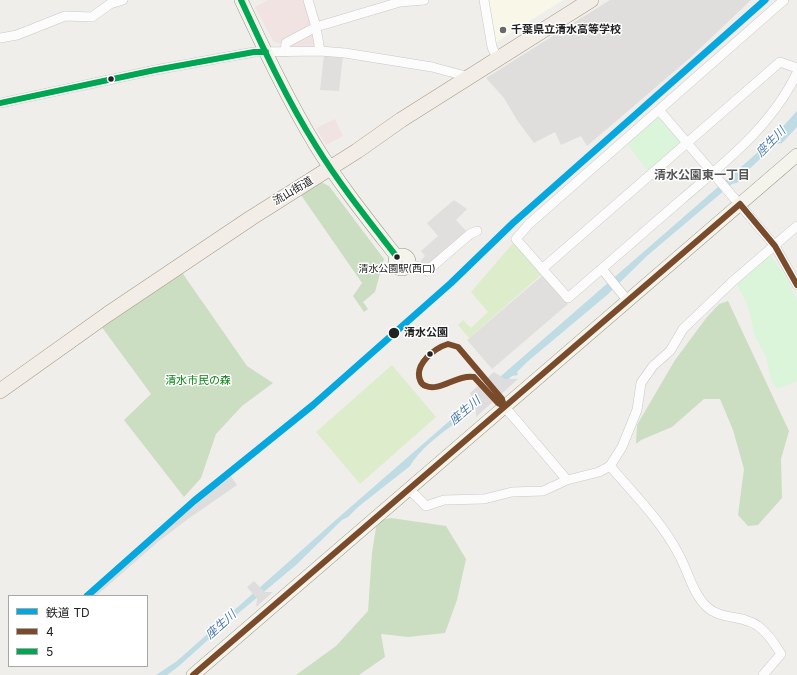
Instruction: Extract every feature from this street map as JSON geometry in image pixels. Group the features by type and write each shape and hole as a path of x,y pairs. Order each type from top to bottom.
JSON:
{"main road":[{"name":"流山街道","path":"0,391 173,270 469,76 591,0"}],"street":[{"path":"0,38 23,33 65,16 92,17 110,4 123,0"},
{"path":"241,0 266,52 315,145 330,168 397,257 395,263 399,269 406,268 409,264 423,268 427,271 470,234 477,231"},
{"path":"308,0 316,27 320,51"},
{"path":"285,52 286,43 316,27 400,2 424,0"},
{"path":"484,0 492,47 497,58"},
{"path":"784,0 529,224 516,239 568,298 604,271 715,174 768,118 782,99 797,73"},
{"path":"0,103 154,70 254,52 320,51 432,67 469,76"},
{"path":"542,269 780,62 797,68"},
{"path":"659,110 688,142 775,246 797,285"},
{"path":"193,675 504,406 624,296 737,200 797,154"},
{"path":"409,488 426,506 444,500 484,499 512,492 542,491 567,480 599,472 610,466 622,447 637,410 641,383 653,366 670,351 683,329 732,282 797,226"},
{"path":"604,271 624,296"},
{"path":"504,406 567,480"},
{"path":"610,466 657,521 678,553 696,592 707,607 724,616 758,626 774,641 780,654 763,675"}],"shaded area":[{"path":"268,0 305,0 312,23 309,28 281,44 273,41 255,7"},
{"name":"千葉県立清水高等学校","path":"486,0 563,0 495,43"},
{"path":"610,0 751,0 690,58 587,146 581,136 561,145 555,132 534,143 517,120 504,98 486,78"},
{"path":"315,30 318,47 290,48 292,43"},
{"path":"324,55 343,56 339,91 320,90"},
{"path":"335,119 343,136 326,145 316,128"},
{"path":"454,200 467,209 456,220 468,233 427,269 420,261 425,256 421,251 438,236 427,223"},
{"path":"543,275 568,304 492,369 467,340"}],"green space":[{"path":"655,118 661,119 681,141 681,144 649,172 626,143"},
{"path":"321,182 329,186 384,259 375,292 363,302 368,309 364,312 353,296 362,283 301,195"},
{"path":"514,242 542,274 469,338 458,325 463,320 471,328 488,312 471,292"},
{"path":"769,256 772,257 787,279 797,300 797,381 777,389 771,380 766,356 755,337 748,306 736,283"},
{"name":"清水市民の森","path":"181,271 247,366 273,383 242,406 216,434 201,478 184,497 124,420 151,394 101,326"},
{"path":"728,301 789,431 781,459 782,498 758,525 748,526 738,515 744,469 733,430 720,399 704,399 672,427 641,440 636,444 637,425 675,360 707,317 719,304"},
{"path":"392,365 436,417 360,484 316,432"},
{"path":"391,518 446,526 466,559 457,600 445,633 408,637 381,634 385,657 359,675 296,675 336,646 368,611 372,553 377,521"}],"water":[{"name":"座生川","path":"797,111 797,127 782,143 776,144 743,175 739,182 732,184 648,255 607,295 527,362 517,372 518,375 512,376 477,407 430,443 410,466 358,507 348,517 342,520 296,565 229,621 179,666 167,675 156,675 177,661 338,518 749,160 767,144"}],"pier":[{"path":"760,0 771,0 645,111 640,105"},
{"path":"494,372 505,379 518,379 476,417 476,409 470,393"},
{"path":"230,475 237,485 159,541 97,595 85,595 131,554 174,523"},
{"path":"254,581 265,592 273,592 256,607 257,599 247,587"}],"rail line":[{"name":"TD","path":"88,595 194,501 313,405 451,283 513,223 765,0"}],"transit line":[{"name":"5","path":"241,0 276,74 305,129 345,189 397,257"},
{"name":"5","path":"0,103 155,70 254,52 266,52"},
{"name":"4","path":"740,204 775,246 797,285"},
{"name":"4","path":"193,675 740,204"},
{"name":"4","path":"448,344 458,347 502,399 504,406 498,403 474,377 462,378 437,387 425,386 422,384 419,374 423,363 437,349 448,344"}],"place":[{"name":"千葉県立清水高等学校","path":"503,30"},
{"name":"清水公園駅(西口)","path":"397,257"},
{"name":"清水公園","path":"394,333"}],"district":[{"name":"清水公園東一丁目","path":"702,175"}]}
